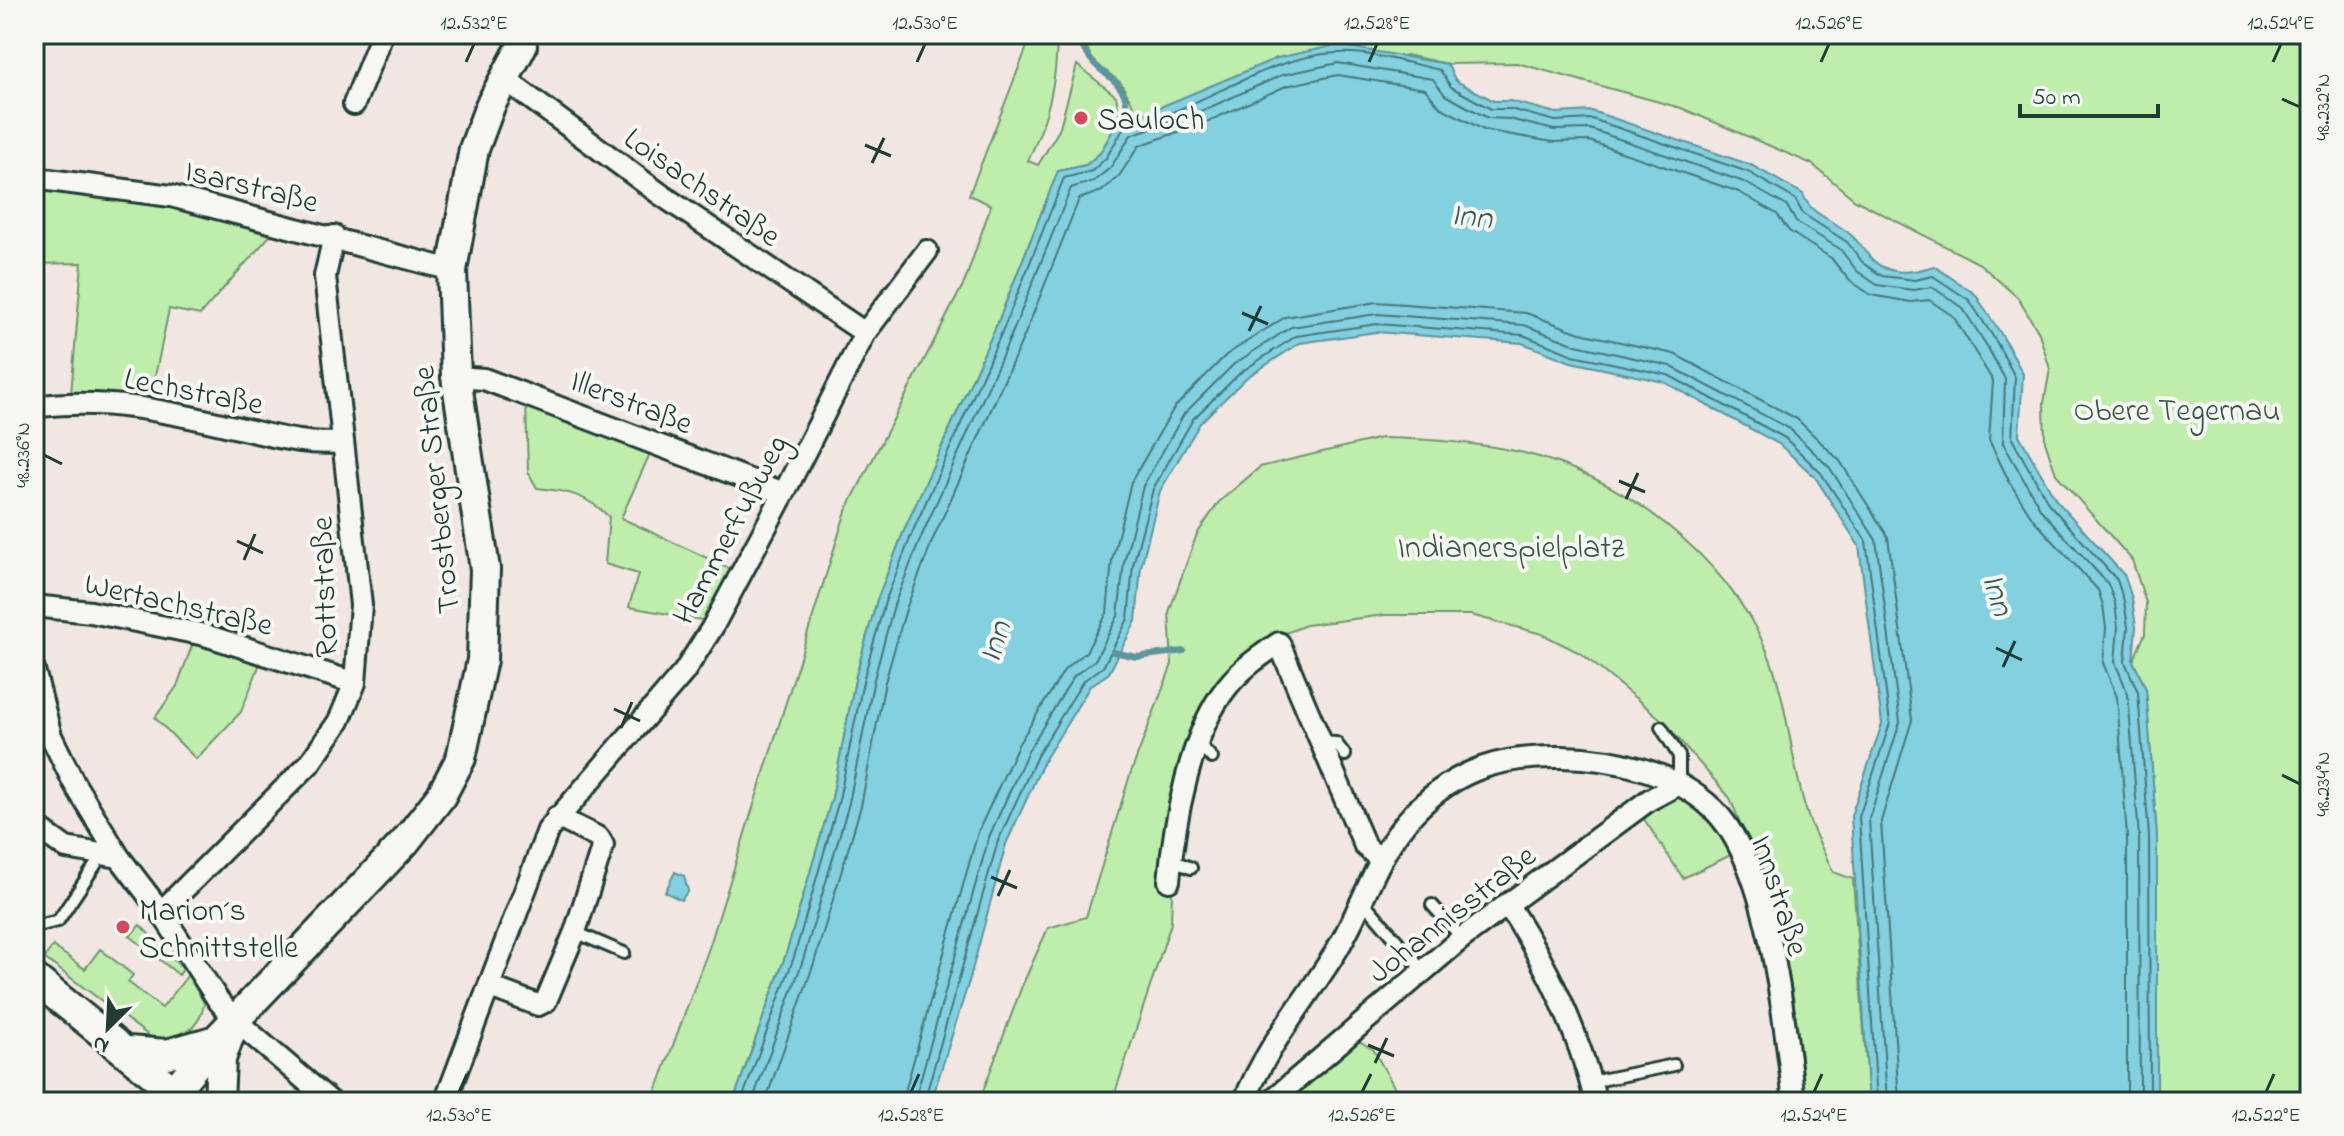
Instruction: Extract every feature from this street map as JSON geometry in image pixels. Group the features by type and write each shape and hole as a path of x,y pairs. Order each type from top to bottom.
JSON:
{"main road":[{"name":"Trostberger Straße","path":"465,203 524,40"},
{"name":"Trostberger Straße","path":"180,1096 226,1030 405,842 441,796 461,758 482,660 485,569 456,377 452,270 479,134 524,40"},
{"path":"34,978 180,1096"},
{"path":"128,1051 167,1054 226,1030"},
{"path":"219,1102 226,1030"}],"street":[{"path":"354,104 382,34"},
{"name":"Loisachstraße","path":"510,83 614,162 865,333"},
{"name":"Isarstraße","path":"34,178 108,185 171,196 334,236 452,270"},
{"name":"Rottstraße","path":"161,912 309,764 339,721 355,683 361,605 325,276 334,236"},
{"name":"Hammerfußweg","path":"445,1102 548,830 684,672 712,628 865,333 927,251"},
{"name":"Illerstraße","path":"456,377 484,379 784,493"},
{"name":"Lechstraße","path":"34,407 90,403 137,406 298,441 342,442"},
{"name":"Wertachstraße","path":"34,606 91,612 205,635 355,683"},
{"path":"1169,881 1178,814 1205,751 1215,704 1246,666 1279,643 1365,846 1380,859"},
{"path":"34,670 51,736 111,856 161,912 218,1000 226,1030 331,1102"},
{"name":"Innstraße","path":"1244,1102 1267,1052 1330,962 1380,859 1423,804 1462,774 1485,764 1523,758 1583,757 1633,767 1679,784 1714,810 1745,864 1765,922 1778,982 1794,1102"},
{"name":"Johannisstraße","path":"1270,1102 1462,938 1649,800 1679,784"},
{"path":"490,987 538,1005 546,1001 575,932 603,845 599,838 557,817"},
{"path":"34,825 66,848 111,856"},
{"path":"1507,904 1535,946 1571,1018 1594,1092"}],"lane":[{"path":"1661,727 1679,756 1679,784"},
{"path":"1321,742 1336,743 1345,755"},
{"path":"34,927 58,921 111,856"},
{"path":"1171,860 1191,868"},
{"path":"1361,899 1423,971"},
{"path":"1432,905 1462,938"},
{"path":"575,932 624,953"},
{"path":"1594,1092 1674,1065"}],"green space":[{"path":"1032,34 1057,34 1057,51 1050,99 1028,161 1038,165 1059,130 1077,65 1116,96 1120,118 1100,153 1086,165 1058,171 998,322 905,528 877,600 856,675 832,798 786,954 733,1102 652,1102 709,948 846,511 965,281 991,205 969,195"},
{"name":"Obere Tegernau","path":"1073,34 2310,34 2310,1102 2157,1102 2157,837 2146,689 2133,661 2145,634 2146,603 2132,560 2056,474 2045,441 2044,403 2050,369 2039,333 2018,298 1980,264 1855,200 1812,164 1681,108 1517,63 1447,64 1406,55 1199,92 1139,116 1121,83 1084,54"},
{"path":"34,185 150,198 274,231 200,315 169,309 150,401 71,394 82,263 34,264"},
{"path":"526,402 652,449 621,518 733,570 707,621 629,607 638,574 605,564 609,517 576,495 537,488 528,472"},
{"name":"Indianerspielplatz","path":"1381,438 1434,440 1520,452 1596,480 1666,524 1698,552 1725,583 1749,616 1767,651 1813,830 1833,872 1853,879 1869,1102 1805,1102 1793,1001 1760,873 1730,798 1662,720 1582,654 1542,634 1471,615 1385,615 1306,625 1273,638 1229,675 1175,804 1171,923 1115,1093 1131,1102 979,1102 1022,986 1048,928 1086,917 1130,775 1172,664 1169,612 1197,534 1219,502 1260,467"},
{"path":"193,643 261,661 241,712 196,759 155,718 177,686"},
{"path":"1676,797 1694,805 1717,827 1733,854 1683,878 1640,813"},
{"path":"140,925 183,969 179,975 130,936"},
{"path":"53,946 85,969 100,949 133,975 128,982 162,1008 188,975 204,1003 199,1019 181,1036 156,1041 44,958"},
{"path":"1355,1039 1373,1049 1397,1092 1374,1102 1307,1102 1299,1091"}],"water":[{"name":"Inn","path":"1337,45 1447,64 1456,81 1494,101 1510,101 1556,113 1592,111 1751,165 1803,194 1818,214 1848,232 1880,265 1903,272 1934,266 1975,294 2023,374 2019,435 2056,500 2125,576 2132,599 2136,627 2133,661 2146,689 2157,837 2157,1102 1869,1102 1851,816 1882,724 1859,546 1815,477 1779,444 1664,382 1571,362 1522,343 1376,332 1300,343 1246,378 1200,423 1160,491 1141,567 1136,621 1109,673 1090,686 1044,761 1006,844 970,978 931,1102 733,1102 786,954 832,798 856,675 877,600 905,528 998,322 1058,171 1086,165 1100,153 1120,118 1139,116 1277,58"},
{"path":"675,872 684,876 688,891 681,900 665,892"}],"waterway":[{"path":"1084,34 1088,56 1121,88 1127,106 1127,123"},
{"path":"1113,652 1137,657 1184,651"}],"place":[{"name":"Sauloch","path":"1081,118"},
{"name":"Marion´s Schnittstelle","path":"123,927"}]}
